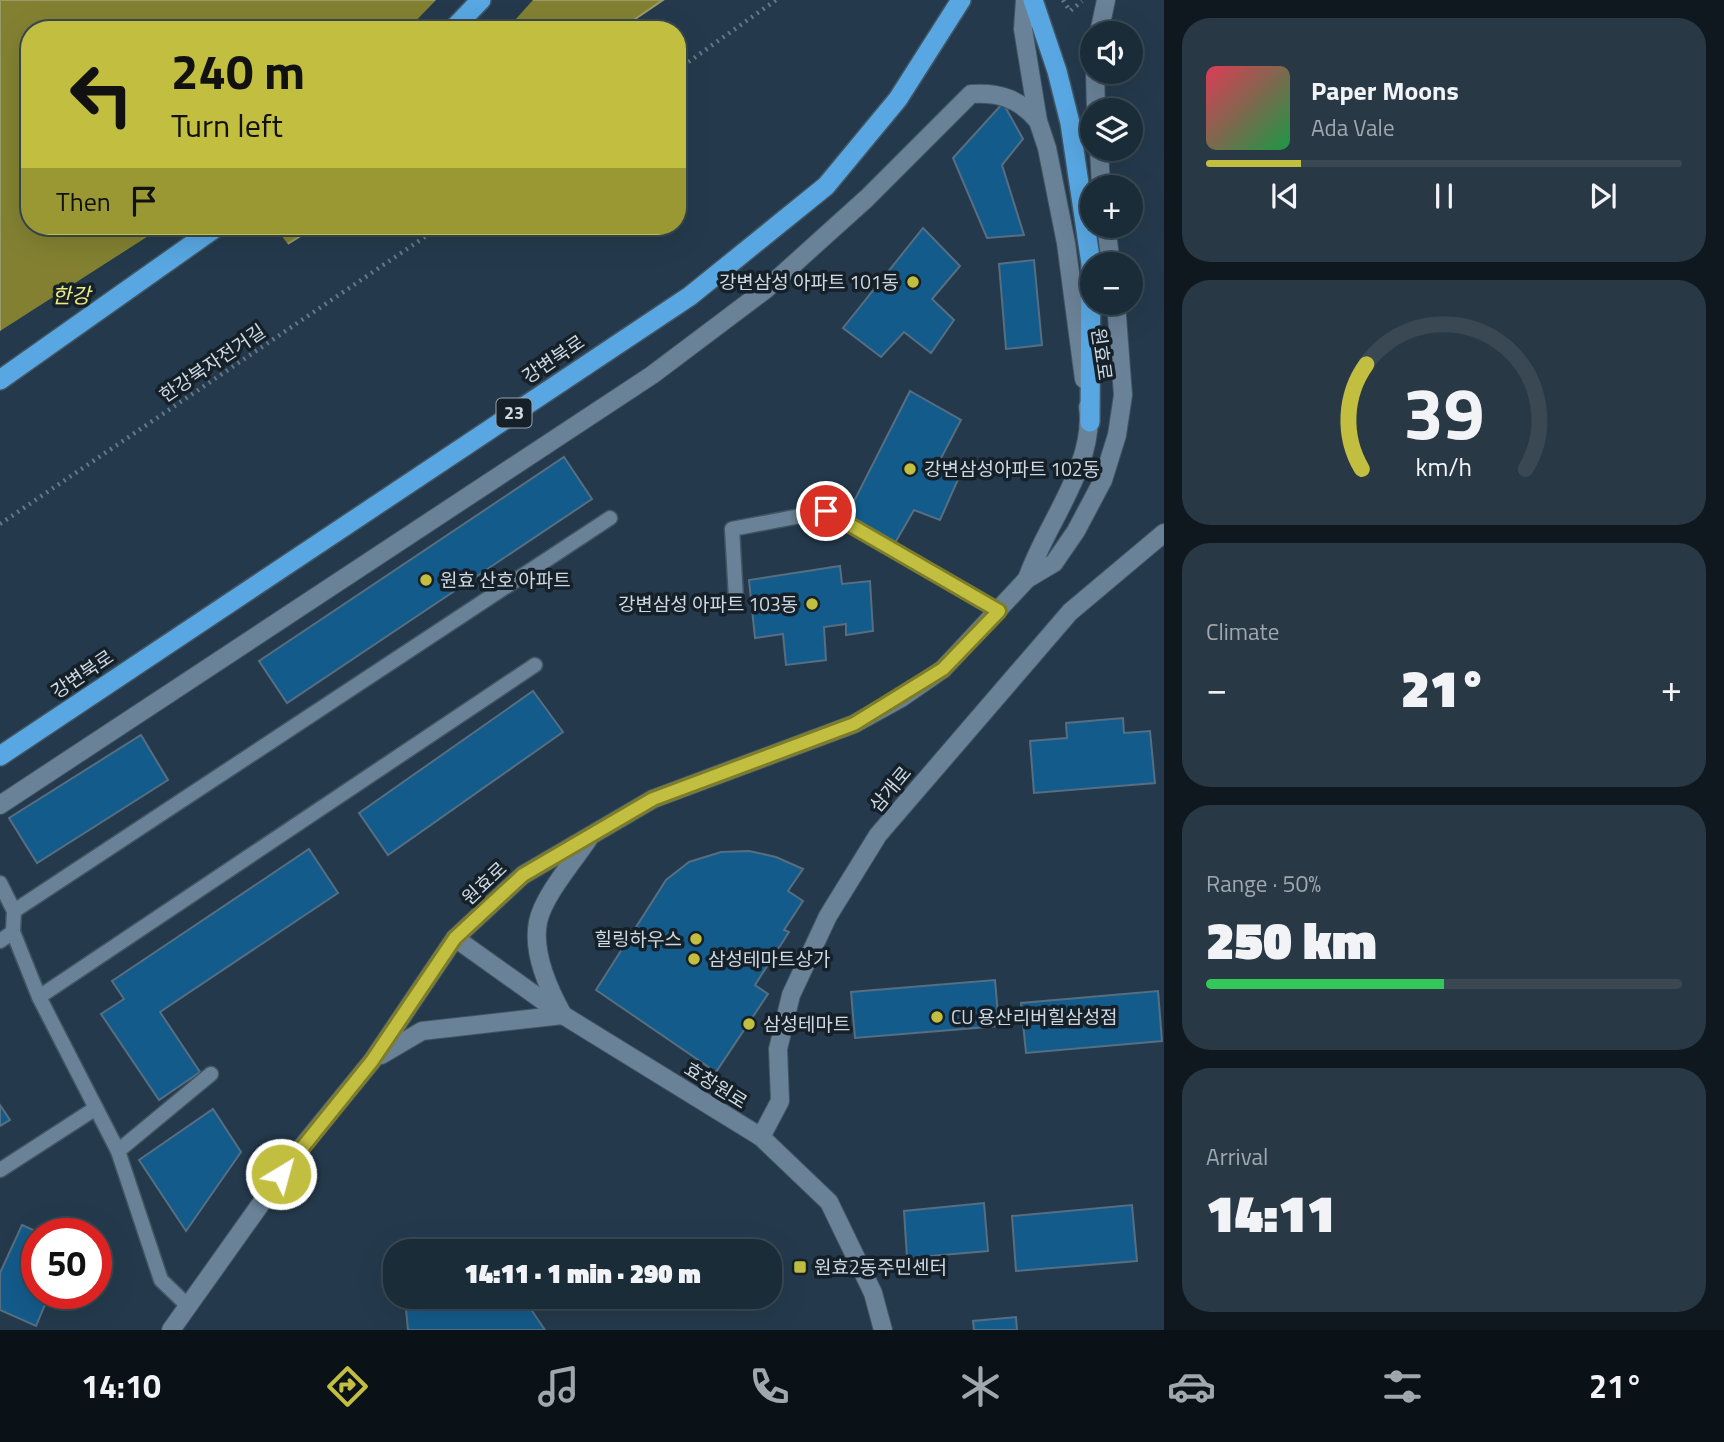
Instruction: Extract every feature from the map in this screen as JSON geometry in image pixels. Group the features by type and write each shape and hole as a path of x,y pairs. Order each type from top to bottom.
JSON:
{"highway":[{"path":"461,21 481,0"},
{"name":"강변북로","path":"0,756 690,296 826,186 898,99 961,0"},
{"path":"1037,8 1070,123 1091,264 1090,422"},
{"path":"0,380 205,235"}],"main road":[{"name":"원효로","path":"1025,0 1023,29 1038,121 1047,148 1066,243 1090,422 1071,486 1038,546 1027,579"},
{"path":"1102,21 1106,0"},
{"path":"0,805 652,375 765,290 867,198 971,94 991,93 1011,98 1027,108 1038,121"},
{"name":"원효로","path":"171,1330 297,1153 372,1061 455,938 523,875 653,799 854,724 943,669 1027,579 1054,563 1076,531 1104,480 1117,435 1123,395 1117,315"},
{"name":"삼개로","path":"761,1137 780,1101 778,1049 791,995 828,916 878,835 1070,612 1164,533"},
{"path":"372,1061 422,1031 563,1015 547,986 539,946 538,922 546,903 592,834"},
{"name":"효창원로","path":"455,938 563,1015 761,1137 829,1202 873,1293 883,1330"}],"lane":[{"path":"736,598 732,529 826,511 999,611"},
{"path":"14,911 610,518"},
{"path":"39,997 535,665"},
{"path":"0,883 14,911 13,932 39,997 118,1151 161,1279 187,1305"},
{"path":"0,941 13,932"},
{"path":"118,1151 211,1074"},
{"path":"0,1170 96,1108"}],"path":[{"path":"686,64 776,0"},
{"path":"1063,0 1070,11 1083,2 1082,0"},
{"name":"한강북자전거길","path":"0,524 428,235"}],"water":[{"name":"한강","path":"0,0 663,0 632,21 21,21 21,235 302,235 151,327 0,430"}],"pier":[{"path":"436,0 533,0 514,21 416,21"},
{"path":"150,235 281,235 290,247 152,330 0,434 0,331"}],"building":[{"path":"1003,103 1023,139 1002,165 1024,235 987,238 953,158"},
{"name":"강변삼성 아파트 101동","path":"923,228 960,266 932,299 954,320 931,353 904,332 881,357 843,328"},
{"path":"1034,260 1042,345 1006,349 999,264"},
{"name":"강변삼성아파트 102동","path":"910,391 961,420 938,464 960,475 940,520 914,510 892,548 845,519"},
{"name":"원효 산호 아파트","path":"564,457 592,499 287,703 259,661"},
{"name":"강변삼성 아파트 103동","path":"840,566 842,584 870,581 873,631 846,635 846,624 824,627 826,660 786,665 783,634 755,638 749,580"},
{"path":"533,691 563,732 388,855 359,813"},
{"path":"1123,718 1124,733 1150,731 1155,783 1034,793 1030,741 1067,738 1066,723"},
{"path":"141,735 168,780 37,863 9,818"},
{"path":"309,849 338,893 160,1012 200,1072 159,1100 101,1014 124,999 112,981"},
{"name":"삼성테마트상가","path":"749,851 776,857 803,869 788,891 803,901 784,930 789,932 755,985 768,994 716,1072 596,990 666,880 689,862 721,852"},
{"path":"995,980 999,1026 855,1038 851,992"},
{"path":"1158,991 1162,1041 1026,1053 1021,1003"},
{"path":"0,1105 10,1120 0,1126"},
{"path":"213,1109 241,1152 186,1231 139,1160"},
{"path":"984,1203 988,1251 907,1258 904,1211"},
{"path":"1132,1205 1137,1261 1016,1271 1012,1216"},
{"path":"21,1227 21,1309 43,1309 36,1326 0,1310 0,1273"},
{"path":"406,1309 531,1309 545,1330 408,1330"},
{"path":"1016,1317 1017,1330 974,1330 973,1321"}],"place":[{"name":"강변삼성 아파트 101동","path":"913,282"},
{"name":"강변삼성아파트 102동","path":"910,469"},
{"name":"원효 산호 아파트","path":"426,580"},
{"name":"강변삼성 아파트 103동","path":"812,604"},
{"name":"힐링하우스","path":"696,939"},
{"name":"삼성테마트상가","path":"694,959"},
{"name":"CU 용산리버힐삼성점","path":"937,1017"},
{"name":"삼성테마트","path":"749,1024"},
{"name":"원효2동주민센터","path":"800,1267"}],"route":[{"path":"281,1174 372,1061 455,938 523,875 653,799 854,724 901,698 943,669 999,611 826,511"}]}
